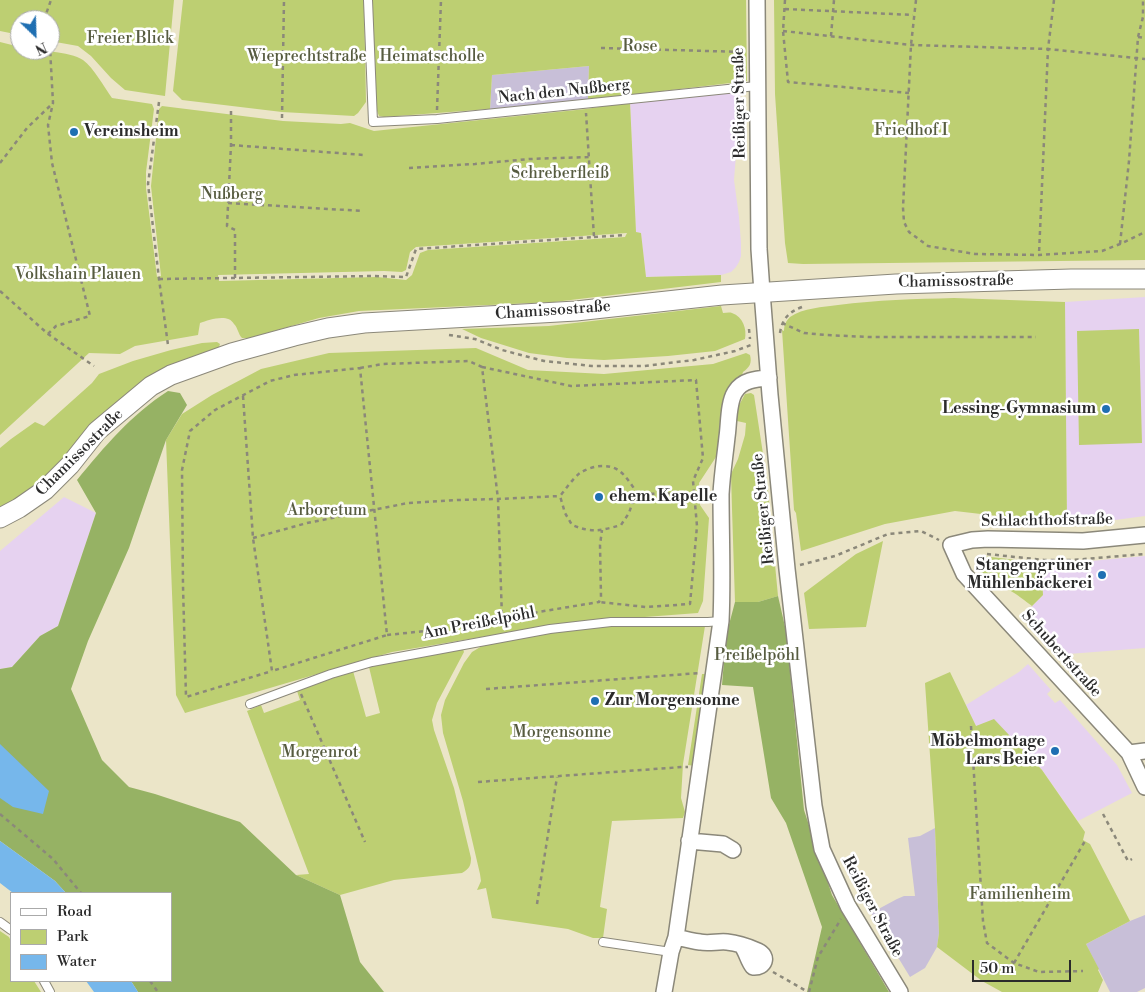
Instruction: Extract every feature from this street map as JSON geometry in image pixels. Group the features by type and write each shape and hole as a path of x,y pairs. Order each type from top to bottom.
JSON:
{"street":[{"name":"Reißiger Straße","path":"757,0 759,249 762,292 787,570 814,806 822,848 848,906 900,992"},
{"name":"Chamissostraße","path":"0,518 46,490 70,465 97,431 151,386 171,375 200,364 262,344 328,328 364,322 576,311 722,294 896,284 1145,279"},
{"path":"664,992 671,952 676,937 721,621 723,586 721,492 730,407 734,393 740,386 756,379 769,378"},
{"name":"Chamissostraße","path":"0,524 19,508"},
{"name":"Schlachthofstraße","path":"951,545 972,540 988,539 1083,542 1145,534"},
{"name":"Schubertstraße","path":"951,545 964,574 1129,753 1145,787"},
{"path":"1129,753 1145,751"},
{"path":"690,841 723,844 733,850"},
{"path":"676,937 701,943 727,942 742,946 753,967 758,968 762,965"}],"lane":[{"name":"Nach den Nußberg","path":"368,0 373,122 437,119 757,86"},
{"name":"Am Preißelpöhl","path":"250,704 331,674 372,662 550,629 611,622 721,621"},
{"path":"603,942 671,952"}],"path":[{"path":"282,118 284,0"},
{"path":"437,119 441,0"},
{"path":"785,0 784,31 788,82 909,93"},
{"path":"831,36 834,0"},
{"path":"916,0 911,45 903,208 904,222 909,232 928,246 975,254 1039,255 1102,251 1145,232"},
{"path":"1039,255 1048,49 1054,0"},
{"path":"1120,244 1129,161 1138,37 1143,17 1143,0"},
{"path":"785,9 914,15"},
{"path":"784,31 911,45 1048,49 1145,59"},
{"path":"1138,37 1145,38"},
{"path":"601,48 757,53"},
{"path":"48,334 56,326 90,316 52,164 48,125 53,103 51,60"},
{"path":"159,102 148,184 168,345"},
{"path":"0,163 27,128 53,103"},
{"path":"586,104 594,237"},
{"path":"231,111 227,226 235,230 235,278"},
{"path":"231,145 364,155"},
{"path":"409,168 529,159 589,157"},
{"path":"228,203 363,211"},
{"path":"159,279 406,277 416,250 625,235"},
{"path":"0,290 48,334 94,366"},
{"path":"780,339 782,323 787,315 792,312"},
{"path":"782,323 804,333 826,335 876,337 1036,337"},
{"path":"442,336 452,335 475,339 502,350 544,361 592,366 644,366 694,360 735,351 751,345"},
{"path":"469,361 482,367 571,386 696,380 703,458 693,481 697,526 690,604 646,607 599,602 445,629 387,635 186,697 182,470 190,431 216,410 270,381 294,375 360,368 383,364 469,361"},
{"path":"482,367 498,499 502,618"},
{"path":"360,368 387,635"},
{"path":"244,396 252,538 272,671"},
{"path":"252,538 307,523 408,503 560,496 579,473 594,467 606,466 618,470 638,494"},
{"path":"560,496 565,513 572,525 585,530 602,530 621,525 629,513 632,501 638,494 721,492"},
{"path":"599,602 601,597 600,545 602,530"},
{"path":"799,556 800,566 835,556 888,534 921,531 951,545"},
{"path":"987,554 1044,560 1072,560 1145,554"},
{"path":"486,689 700,673"},
{"path":"298,686 365,842"},
{"path":"971,726 983,921 987,943 1014,963 1040,972 1083,971"},
{"path":"478,782 682,766 700,768"},
{"path":"537,904 557,777"},
{"path":"0,814 53,858 80,892"},
{"path":"1103,814 1128,861 1132,859"},
{"path":"1114,836 1119,834"},
{"path":"1014,963 1085,841"},
{"path":"762,965 809,992 818,957 848,906"}],"shaded area":[{"path":"589,66 588,99 490,109 492,75"},
{"path":"741,92 734,180 741,243 739,262 731,272 721,275 646,277 641,233 636,232 630,102"},
{"name":"Lessing-Gymnasium","path":"1145,297 1145,516 1093,523 1067,524 1065,302"},
{"path":"64,497 96,513 58,626 40,636 12,667 0,669 0,551"},
{"path":"1145,556 1145,648 1056,655 1032,628 1032,606 1043,595 1041,563 1080,562"},
{"path":"1028,664 1051,690 1047,694 1055,703 1060,700 1117,765 1132,793 1078,821 1042,770 994,720 976,726 966,705 1019,672"},
{"path":"935,828 939,933 937,947 925,968 910,977 871,913 904,896 915,896 908,838 920,836"},
{"path":"1145,915 1145,988 1137,992 1110,992 1086,944"}],"green space":[{"name":"Freier Blick","path":"0,0 174,0 165,96 125,90 91,56 78,46 60,43 60,10 10,10 10,33 0,31"},
{"name":"Wieprechtstraße","path":"183,0 364,0 366,102 354,116 282,112 182,100 173,91"},
{"path":"372,0 746,0 747,81 588,99 589,66 492,75 490,109 379,116 374,103"},
{"name":"Friedhof I","path":"774,0 1145,0 1145,260 788,263 775,94"},
{"path":"0,42 10,44 10,60 60,60 60,53 77,57 91,68 112,98 152,104 154,109 146,172 146,188 157,277 161,276 151,186 159,109 162,106 283,121 350,123 374,131 586,109 630,102 636,232 641,233 646,277 721,275 721,282 554,302 359,311 319,318 250,338 242,338 231,321 223,318 213,319 200,323 198,335 135,346 120,354 89,353 0,435","holes":["627,233 625,237 428,250 420,253 412,275 406,280 377,277 219,281 218,275 402,272 406,270 410,252 416,247"]},
{"path":"954,298 1065,302 1067,524 955,511 885,524 801,551 794,510 782,330 784,331 786,322 795,314 820,307 910,299"},
{"path":"721,306 723,313 732,313 739,317 745,327 745,339 715,351 668,356 604,360 567,358 529,353 481,338 462,329 549,326"},
{"path":"1139,329 1142,443 1079,445 1077,331"},
{"path":"217,342 220,344 219,347 76,447 44,479 0,510 0,448 11,439 35,422 44,426 92,383 99,374 133,361 171,350 202,343"},
{"name":"Arboretum","path":"476,348 528,370 604,374 713,364 746,353 750,355 751,363 743,372 720,456 716,457 699,483 700,505 709,518 703,601 698,613 565,623 392,652 185,713 176,695 166,440 182,414 212,395 261,369 329,353"},
{"path":"168,391 180,393 187,405 166,440 129,548 88,641 71,689 102,760 129,787 240,822 296,875 340,895 360,962 384,992 138,992 132,982 172,982 172,892 65,892 55,881 0,841 0,669 12,667 40,636 58,626 96,513 77,480 108,443 155,400"},
{"path":"751,393 754,395 767,480 778,596 758,602 735,602 731,474 738,459 745,435 746,423 737,421 737,409 745,394"},
{"path":"883,541 866,627 809,629 804,593 856,554"},
{"path":"983,556 1041,563 1043,595 1032,606 1012,592 986,579 975,564 977,558"},
{"name":"Preißelpöhl","path":"778,596 786,631 804,810 832,895 889,992 807,992 822,927 786,823 771,798 753,687 722,685 726,636 735,602 758,602"},
{"name":"Morgensonne","path":"612,624 705,626 683,764 681,798 685,812 683,818 612,821 600,907 607,909 603,938 593,938 568,929 492,918 486,888 477,890 481,881 480,874 463,801 443,733 441,715 445,700 464,663 472,652 487,643"},
{"name":"Morgenrot","path":"463,649 464,652 437,703 432,720 454,788 471,858 469,867 462,873 394,880 340,895 296,875 309,874 247,711 261,705 264,713 300,700 297,691 353,671 366,717 380,713 369,667"},
{"name":"Familienheim","path":"950,672 976,726 994,719 1042,770 1085,832 1083,840 1090,844 1130,921 1086,944 1103,980 1098,992 1002,992 982,981 937,947 939,933 935,828 925,683"},
{"path":"702,674 708,674 695,766 688,765"},
{"path":"0,931 10,939 10,982 35,982 41,992 0,992"}],"water":[{"path":"0,744 49,791 43,814 13,807 0,798"},
{"path":"0,841 55,881 65,892 12,892 0,883"},
{"path":"87,982 132,982 138,992 94,992"}],"place":[{"name":"Vereinsheim","path":"74,132"},
{"name":"Lessing-Gymnasium","path":"1106,409"},
{"name":"ehem. Kapelle","path":"599,497"},
{"name":"Stangengrüner Mühlenbäckerei","path":"1102,575"},
{"name":"Zur Morgensonne","path":"595,701"},
{"name":"Möbelmontage Lars Beier","path":"1055,751"}],"park label":[{"name":"Rose","path":"640,47"},
{"name":"Heimatscholle","path":"432,57"},
{"name":"Schreberfleiß","path":"560,174"},
{"name":"Nußberg","path":"232,195"},
{"name":"Volkshain Plauen","path":"78,275"}]}
